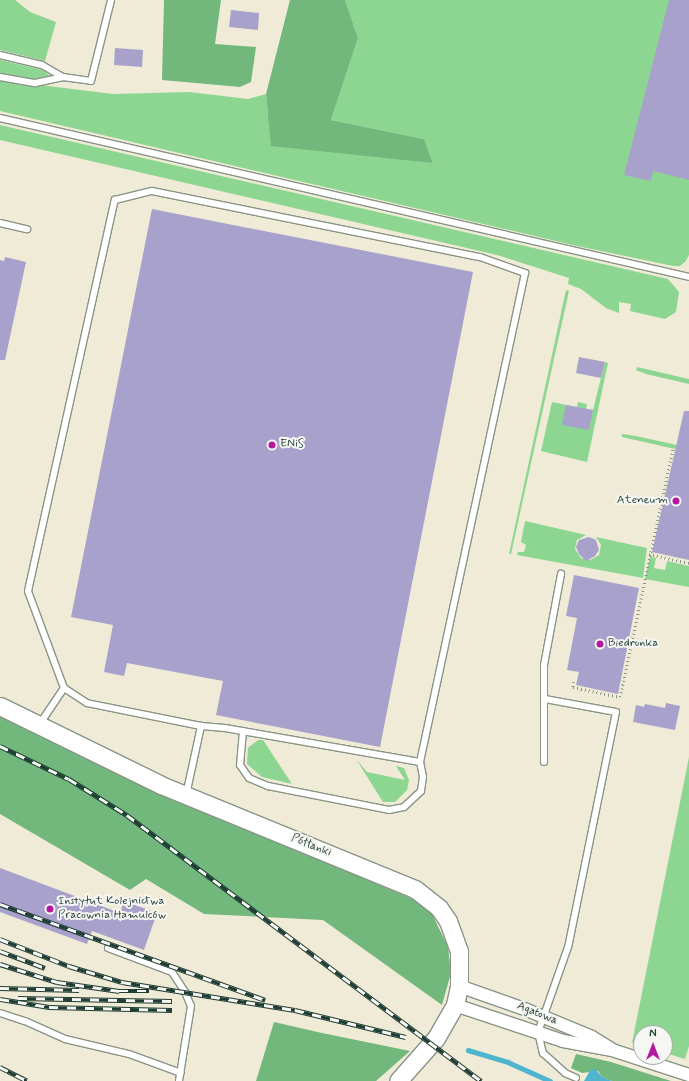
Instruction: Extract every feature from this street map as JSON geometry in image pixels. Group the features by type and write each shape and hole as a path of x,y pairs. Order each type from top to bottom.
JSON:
{"street":[{"name":"Półłanki","path":"0,706 38,726 186,796 415,888 439,908 448,921 459,951 459,986 455,1005 436,1038 401,1080"},
{"name":"Agatowa","path":"459,986 592,1037 612,1050"},
{"name":"Agatowa","path":"455,1005 571,1044 612,1050 689,1075"}],"lane":[{"path":"0,55 42,65 62,77 91,82 111,0"},
{"path":"0,78 35,83 62,77"},
{"path":"0,118 689,277"},
{"path":"243,731 239,755 240,765 249,778 268,786 389,810 404,807 421,791 423,777 420,762 525,273 480,257 152,191 115,200 28,591 64,688 87,703 201,726 243,731 420,762"},
{"path":"0,223 28,229"},
{"path":"544,762 546,699 544,665 562,574"},
{"path":"38,726 64,688"},
{"path":"546,699 616,712 568,947 538,1032 543,1053 552,1064 576,1078"},
{"path":"186,796 201,726"},
{"path":"108,948 172,972 184,992 191,1006 180,1081"},
{"path":"0,1013 25,1021 65,1039 129,1054 181,1073"}],"path":[{"path":"574,682 573,687 620,697 649,554 673,448"},
{"path":"649,554 689,563"}],"green space":[{"path":"0,0 15,0 30,12 56,22 45,61 0,50"},
{"path":"164,0 221,0 215,44 256,47 251,82 240,87 162,80"},
{"path":"290,0 345,0 358,38 331,120 424,139 433,163 271,146 266,94"},
{"path":"345,0 689,0 689,255 685,262 680,266 673,266 577,246 0,111 0,80 113,94 189,92 248,99 266,94 268,115 433,163 424,139 331,120 358,38"},
{"path":"0,60 43,70 50,76 35,79 0,73"},
{"path":"0,125 668,279 679,292 676,312 665,319 630,311 631,304 619,302 619,313 606,308 581,289 568,284 569,278 497,255 0,140"},
{"path":"566,290 569,291 511,554 509,554"},
{"path":"605,362 608,363 587,462 541,451 552,402 577,407 578,402 587,404 586,409 593,410"},
{"path":"637,367 689,379 689,384 646,374 636,370"},
{"path":"622,434 677,445 675,449 622,437"},
{"path":"525,521 586,535 577,540 575,549 581,558 590,560 599,555 601,545 596,537 647,548 643,578 517,555 518,552 524,552 526,545 521,542"},
{"path":"650,557 656,558 654,568 665,570 667,561 689,566 689,587 645,579"},
{"path":"0,715 133,781 417,901 432,914 448,947 451,973 442,1005 323,920 204,914 146,879 130,890 0,814"},
{"path":"258,740 263,740 292,784 262,777 247,764 248,748"},
{"path":"689,757 689,1046 685,1059 673,1055 673,1025 636,1025"},
{"path":"356,759 367,772 405,780 396,766 404,768 409,780 407,790 395,802 383,802"},
{"path":"274,1022 410,1051 376,1081 256,1081"},
{"path":"576,1054 611,1062 671,1081 612,1081 602,1077 598,1071 582,1073 571,1068"}],"water":[{"path":"591,1069 595,1069 602,1077 612,1081 584,1081"}],"building":[{"path":"669,0 689,0 689,180 653,171 651,181 624,175"},
{"path":"231,10 259,13 258,30 229,27"},
{"path":"115,48 143,50 142,67 114,65"},
{"name":"ENiS","path":"152,209 473,272 380,747 216,715 223,681 127,663 124,676 104,672 113,625 71,617"},
{"path":"5,257 26,262 5,360 0,360 0,260 4,261"},
{"path":"579,357 605,362 601,378 576,373"},
{"path":"566,405 593,410 589,430 562,425"},
{"name":"Ateneum","path":"684,411 689,411 689,560 652,552"},
{"path":"589,537 596,540 599,550 595,556 586,561 579,554 576,547 579,540"},
{"name":"Biedronka","path":"574,575 639,588 618,694 576,685 579,672 567,670 577,618 566,616"},
{"path":"666,703 680,706 675,730 633,722 636,705 644,707 645,704 665,708"},
{"name":"Instytut Kolejnictwa Pracownia Hamulców","path":"0,868 120,913 124,901 157,913 144,950 92,931 87,944 0,912"}],"waterway":[{"path":"468,1050 508,1062 550,1081"}],"railway":[{"path":"0,746 69,779 127,815 481,1081"},
{"path":"0,904 265,1000"},
{"path":"0,939 69,966 122,982 295,1010 406,1037"},
{"path":"0,951 45,968"},
{"path":"0,964 57,982 119,991 149,991"},
{"path":"0,988 79,990"},
{"path":"18,998 172,1001"},
{"path":"0,999 49,1007 172,1010"},
{"path":"0,1067 27,1081"}],"place":[{"name":"ENiS","path":"272,445"},
{"name":"Ateneum","path":"676,501"},
{"name":"Biedronka","path":"600,644"},
{"name":"Instytut Kolejnictwa Pracownia Hamulców","path":"50,909"}]}
